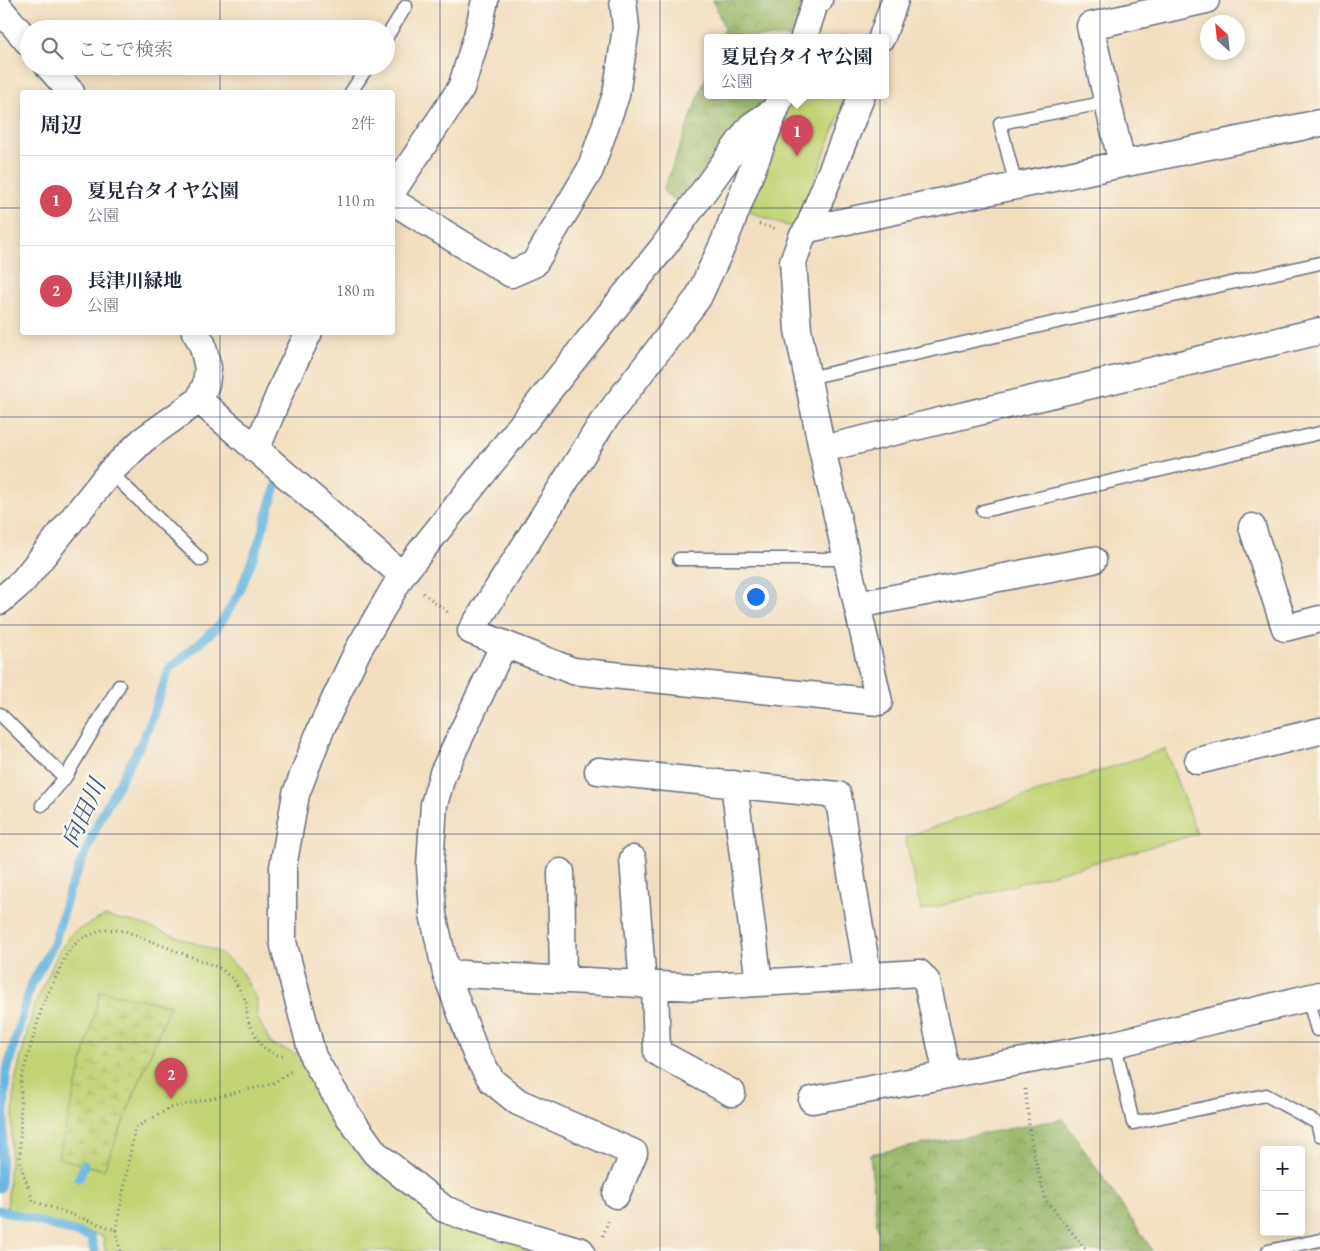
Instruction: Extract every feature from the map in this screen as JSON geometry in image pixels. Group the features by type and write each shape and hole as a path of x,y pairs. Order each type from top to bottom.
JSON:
{"street":[{"path":"395,187 461,88 477,36 485,0"},
{"path":"395,203 511,274 534,264 590,170 616,96 626,28 623,0"},
{"path":"805,34 815,3 819,0"},
{"path":"883,34 895,0"},
{"path":"1122,164 1090,26 1206,0"},
{"path":"1,14 20,34"},
{"path":"56,75 69,90"},
{"path":"778,102 724,242 698,298 602,423 471,631 573,671 879,702 822,449 798,330 793,262 860,99"},
{"path":"581,1251 474,1220 444,1209 375,1153 347,1114 313,1058 283,942 283,867 296,794 320,731 358,650 402,575 664,246 751,126 778,102"},
{"path":"808,228 1320,123"},
{"path":"822,449 1320,331"},
{"path":"0,600 23,581 110,472 143,440 199,400 206,384 208,368 202,343 197,335"},
{"path":"256,450 284,383 308,335"},
{"path":"199,400 402,575"},
{"path":"1252,527 1285,628 1320,619"},
{"path":"857,605 1093,560"},
{"path":"504,644 444,773 434,804 430,865 433,914 446,973 476,1054 492,1081 518,1102 634,1152 616,1195"},
{"path":"1198,761 1320,731"},
{"path":"598,771 838,795 868,976"},
{"path":"734,784 759,983"},
{"path":"633,859 657,1052 732,1093"},
{"path":"561,872 563,980"},
{"path":"446,973 694,987 919,973 927,982 947,1075"},
{"path":"812,1100 1115,1044 1314,996"}],"lane":[{"path":"395,24 406,6"},
{"path":"352,90 362,75"},
{"path":"1016,186 1000,123 1108,102"},
{"path":"808,378 1320,263"},
{"path":"983,511 1320,433"},
{"path":"110,472 201,560"},
{"path":"679,559 847,559"},
{"path":"42,805 65,778 119,686"},
{"path":"0,714 65,778"},
{"path":"1314,996 1317,1030"},
{"path":"1115,1044 1133,1123 1266,1095 1317,1123 1320,1135"},
{"path":"1268,1251 1320,1240"}],"path":[{"path":"402,575 471,631"},
{"path":"116,1230 33,1201 20,1162 21,1080 42,1007 67,953 80,939 105,928 125,930 220,968 234,980 246,1001 248,1021 262,1047 277,1055 313,1058"},
{"path":"120,1251 116,1230 135,1128 170,1108 272,1084 313,1058"},
{"path":"1022,1061 1031,1141 1045,1199 1087,1251"}],"green space":[{"path":"713,0 802,0 795,34 722,34 724,28"},
{"path":"704,82 704,99 768,99 765,105 709,167 673,201 663,191"},
{"path":"791,99 845,100 796,229 749,212"},
{"path":"1165,749 1197,834 921,911 905,837"},
{"path":"104,916 138,923 217,951 239,968 257,999 257,1017 271,1044 299,1055 374,1164 553,1251 105,1251 103,1236 7,1211 15,1081 33,1009 59,951 73,932"},
{"path":"100,991 170,1005 104,1170 58,1158"},
{"path":"1063,1119 1153,1251 908,1251 879,1248 870,1154"}],"waterway":[{"name":"向田川","path":"0,1188 6,1074 30,987 54,944 69,891 102,814 145,736 169,669 219,626 239,593 258,545 276,486"},
{"path":"79,1178 84,1165"},
{"name":"向田川","path":"0,1210 91,1237 94,1251"}],"place":[{"name":"夏見台タイヤ公園","path":"797,156"},
{"name":"長津川緑地","path":"171,1099"}]}
